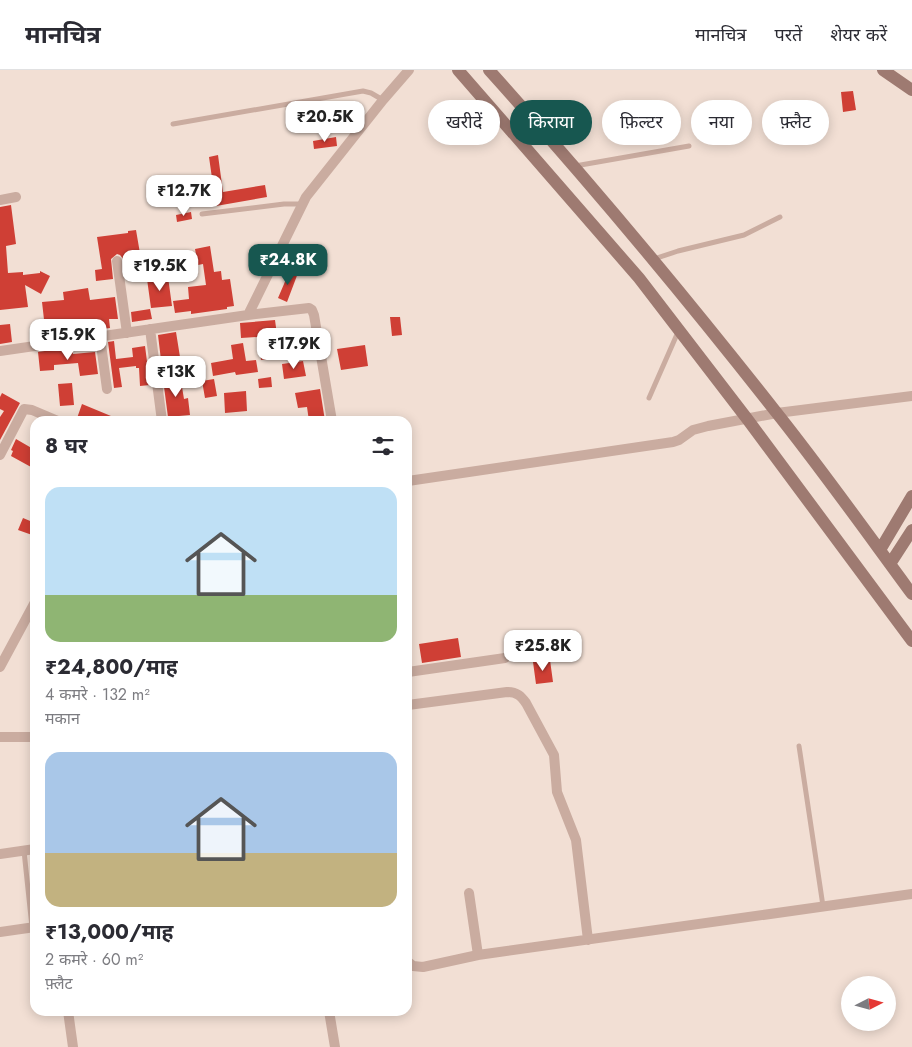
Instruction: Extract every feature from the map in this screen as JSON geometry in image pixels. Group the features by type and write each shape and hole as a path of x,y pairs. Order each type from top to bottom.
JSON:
{"street":[{"path":"248,315 302,204 383,100 410,70"},
{"path":"458,70 640,278 912,641"},
{"path":"489,70 575,166 778,413 912,594"},
{"path":"883,70 912,90"},
{"path":"0,200 16,197"},
{"path":"116,262 127,333"},
{"path":"0,351 299,308 312,310 331,416"},
{"path":"150,329 161,416"},
{"path":"100,337 107,389"},
{"path":"412,480 673,442 693,430 778,413 912,396"},
{"path":"0,455 24,409 46,416"},
{"path":"880,550 912,496"},
{"path":"890,564 912,530"},
{"path":"0,667 30,611"},
{"path":"412,671 505,658"},
{"path":"412,704 507,692 514,692 521,696 554,755 557,792 576,840 588,940"},
{"path":"0,737 30,737"},
{"path":"0,854 30,850"},
{"path":"469,893 478,955"},
{"path":"412,965 422,967 478,955 912,894"},
{"path":"0,932 30,927"},
{"path":"69,1016 73,1047"},
{"path":"330,1016 335,1047"}],"lane":[{"path":"174,124 363,91 383,100"},
{"path":"575,166 689,146"},
{"path":"202,214 284,204 302,204"},
{"path":"654,260 678,251 744,235 780,217"},
{"path":"649,398 679,330"},
{"path":"799,746 823,907"}],"building":[{"path":"853,91 856,110 843,112 841,92"},
{"path":"336,137 337,146 314,149 313,141"},
{"path":"218,155 223,192 265,185 267,197 216,206 209,157"},
{"path":"11,205 16,244 6,246 8,273 23,272 23,275 40,273 40,271 50,276 41,294 25,285 28,307 0,310 0,207"},
{"path":"191,212 192,219 177,222 176,215"},
{"path":"136,230 142,265 145,264 146,275 126,278 124,260 117,254 111,259 113,279 96,281 95,270 102,269 97,237 128,233 128,231"},
{"path":"210,246 214,272 221,271 222,280 230,279 234,306 227,307 227,309 191,314 191,311 175,313 173,301 189,299 188,287 206,285 203,264 198,265 195,249"},
{"path":"290,270 298,273 287,302 278,298"},
{"path":"168,277 172,306 151,308 147,279"},
{"path":"88,288 90,300 115,297 118,319 109,319 110,328 82,332 80,319 62,321 64,335 46,337 42,302 64,300 63,292"},
{"path":"150,309 152,319 132,322 131,312"},
{"path":"390,317 400,317 402,335 392,336"},
{"path":"275,320 280,357 261,360 258,337 241,338 240,323"},
{"path":"10,324 12,342 0,344 0,325"},
{"path":"176,332 180,357 161,360 158,335"},
{"path":"114,341 116,359 133,357 132,348 145,346 150,385 140,386 139,368 136,368 136,366 119,368 122,387 114,388 108,342"},
{"path":"243,343 246,361 256,360 258,372 236,375 235,372 213,376 211,363 233,359 231,345"},
{"path":"365,345 368,366 341,370 337,349"},
{"path":"72,347 73,354 95,352 98,374 80,376 78,363 54,365 54,370 40,371 38,352"},
{"path":"195,357 196,367 181,369 180,359"},
{"path":"303,361 306,376 284,379 282,364"},
{"path":"180,375 184,399 188,398 190,415 168,416 163,379"},
{"path":"271,377 272,387 259,388 258,379"},
{"path":"214,379 217,396 205,398 202,381"},
{"path":"72,383 74,405 60,406 58,384"},
{"path":"320,389 324,416 308,416 307,407 298,408 295,393"},
{"path":"246,391 247,411 225,413 224,393"},
{"path":"2,393 20,403 0,440 0,417 4,411 0,409"},
{"path":"82,404 111,416 78,416"},
{"path":"16,439 30,447 30,466 11,456 13,451 11,450"},
{"path":"23,518 30,521 30,534 18,530"},
{"path":"458,638 461,657 422,663 419,644"},
{"path":"550,660 553,682 536,684 533,662"}]}
